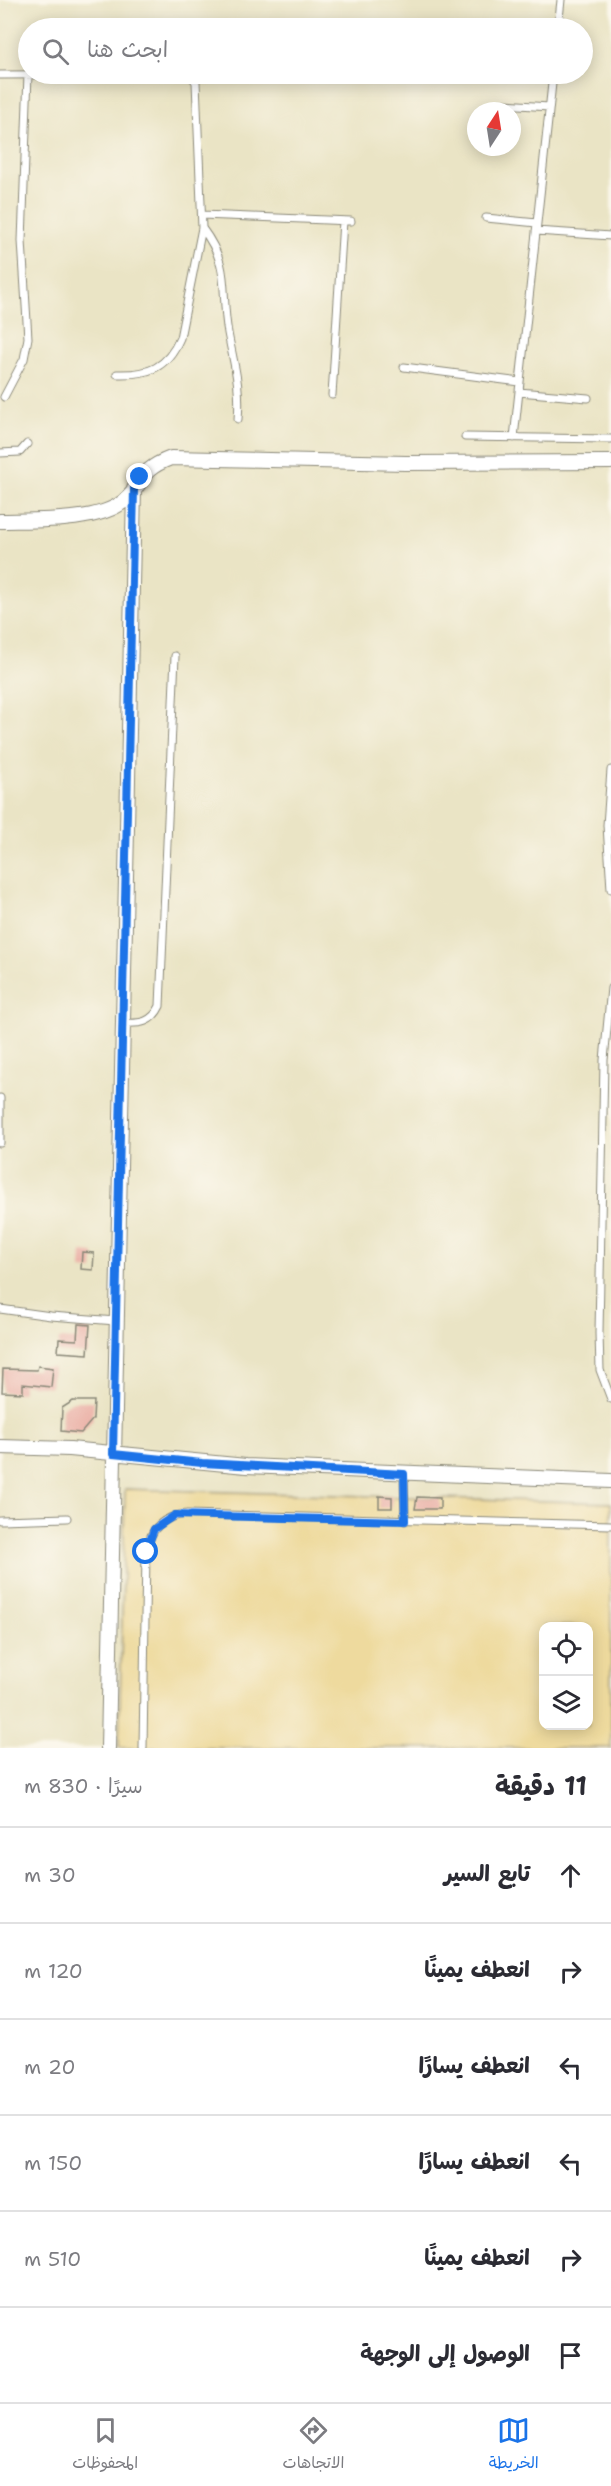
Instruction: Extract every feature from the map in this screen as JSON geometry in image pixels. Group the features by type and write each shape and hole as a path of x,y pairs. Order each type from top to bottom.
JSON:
{"street":[{"path":"0,521 101,513 120,504 134,489 140,477 153,465 171,458 406,463 611,462"},
{"path":"108,1748 134,489"},
{"path":"0,1447 113,1454 202,1463 404,1474 611,1481"}],"lane":[{"path":"559,18 561,0"},
{"path":"0,75 18,74"},
{"path":"4,397 24,359 28,338 22,241 28,84"},
{"path":"117,374 149,373 163,365 174,353 184,322 202,228 198,89 196,84"},
{"path":"514,438 552,84"},
{"path":"521,105 549,107"},
{"path":"202,215 347,221 332,395"},
{"path":"486,218 537,223"},
{"path":"202,228 219,255 223,270 228,334 240,383 238,419"},
{"path":"536,231 611,236"},
{"path":"404,367 520,382"},
{"path":"519,392 588,398"},
{"path":"465,437 611,439"},
{"path":"0,453 20,452 27,444"},
{"path":"123,1023 143,1023 151,1019 160,1006 175,656"},
{"path":"611,770 607,825 611,889"},
{"path":"611,987 604,1060 599,1333 600,1370 611,1399"},
{"path":"0,1098 0,1143"},
{"path":"0,1309 116,1321"},
{"path":"404,1474 405,1521"},
{"path":"143,1748 146,1552 154,1529 164,1520 187,1514 611,1525"},
{"path":"0,1520 67,1518"}],"sand":[{"path":"125,1489 611,1503 611,1748 119,1748"}],"building":[{"path":"82,1252 94,1253 93,1270 81,1269"},
{"path":"78,1324 90,1325 88,1354 58,1352 59,1339 77,1340"},
{"path":"38,1366 53,1368 51,1387 23,1384 23,1393 2,1392 3,1369 37,1370"},
{"path":"73,1401 94,1401 93,1419 81,1433 61,1431 62,1408"},
{"path":"379,1496 392,1497 392,1508 379,1508"},
{"path":"417,1497 440,1498 440,1509 415,1509"}],"route":[{"path":"140,477 134,489 113,1454 202,1463 404,1474 405,1521 175,1515 164,1520 154,1529 148,1539 146,1552"}]}
